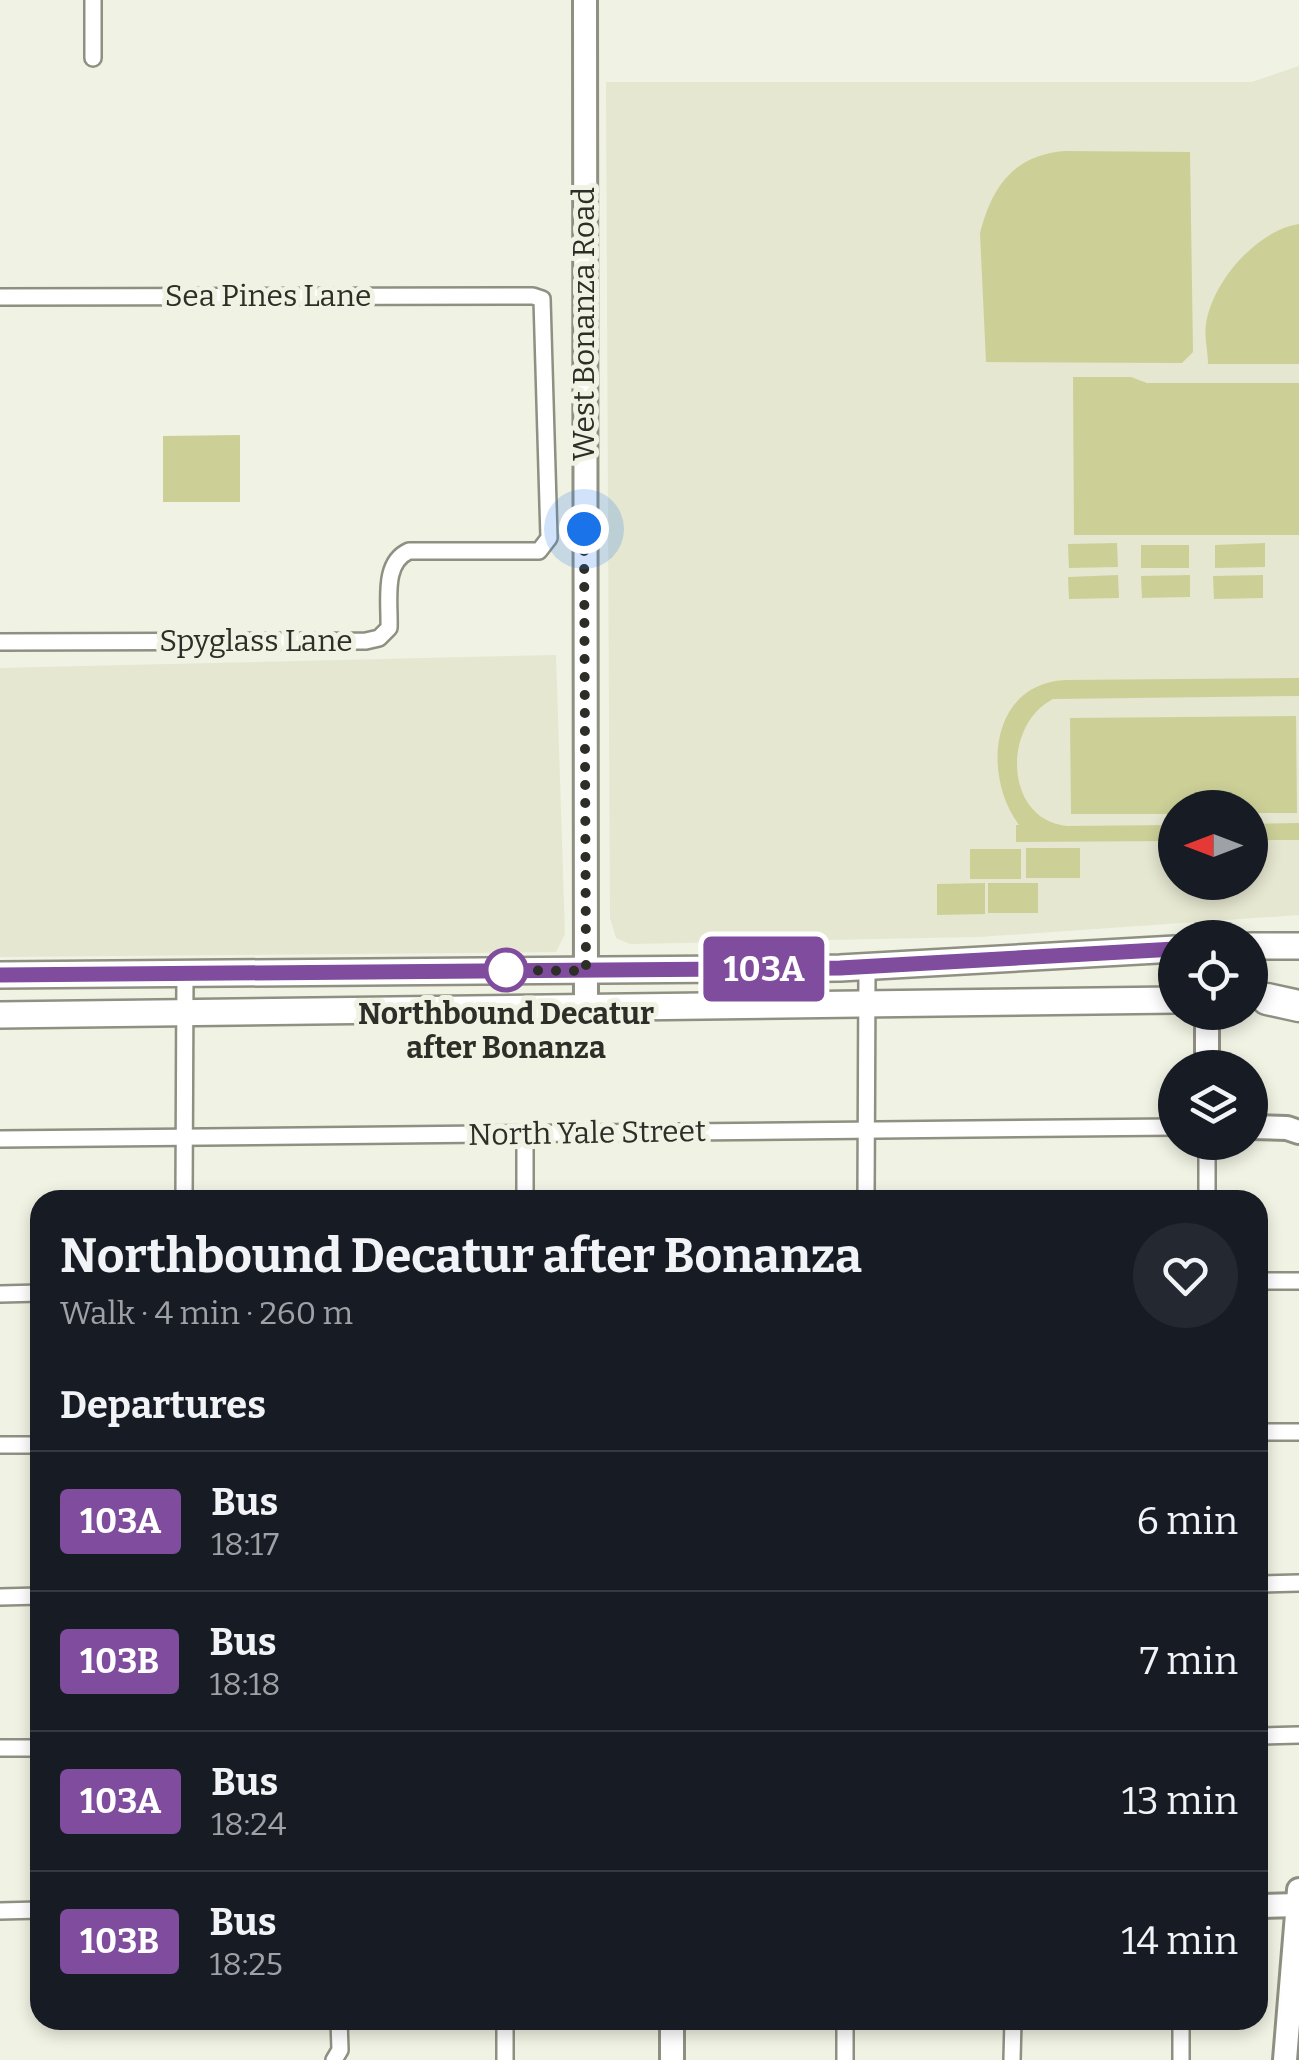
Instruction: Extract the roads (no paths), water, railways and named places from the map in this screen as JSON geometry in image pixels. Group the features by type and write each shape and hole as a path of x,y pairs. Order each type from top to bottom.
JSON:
{"highway":[{"path":"1268,1001 1299,1006"}],"main road":[{"path":"1268,946 1299,946"},
{"path":"0,975 867,968 1158,950"},
{"path":"1268,999 1299,998"},
{"path":"0,1016 1158,1000"}],"street":[{"path":"93,0 94,58"},
{"name":"West Bonanza Road","path":"585,0 586,1008"},
{"name":"Sea Pines Lane","path":"0,297 537,297"},
{"name":"Spyglass Lane","path":"0,642 366,641 379,638 390,628 391,566 398,556 410,551 538,551 549,538 544,306 537,297"},
{"path":"866,1190 867,968"},
{"path":"184,1190 185,974"},
{"name":"North Yale Street","path":"0,1140 1158,1127"},
{"path":"1268,1127 1299,1132"},
{"path":"525,1134 525,1190"},
{"path":"1206,1190 1207,1160"},
{"path":"1268,1281 1299,1280"},
{"path":"0,1294 30,1293"},
{"path":"1268,1432 1299,1432"},
{"path":"0,1445 30,1445"},
{"path":"1268,1584 1299,1583"},
{"path":"0,1597 30,1596"},
{"path":"1268,1736 1299,1735"},
{"path":"0,1748 30,1748"},
{"path":"1285,2060 1299,1890"},
{"path":"1268,1906 1298,1905"},
{"path":"0,1911 30,1910"},
{"path":"334,2060 340,2050 340,2030"},
{"path":"505,2030 505,2060"},
{"path":"672,2030 672,2060"},
{"path":"844,2060 845,2030"},
{"path":"1012,2060 1013,2030"},
{"path":"1181,2030 1181,2060"}],"place":[{"name":"Northbound Decatur after Bonanza","path":"506,970"}]}
